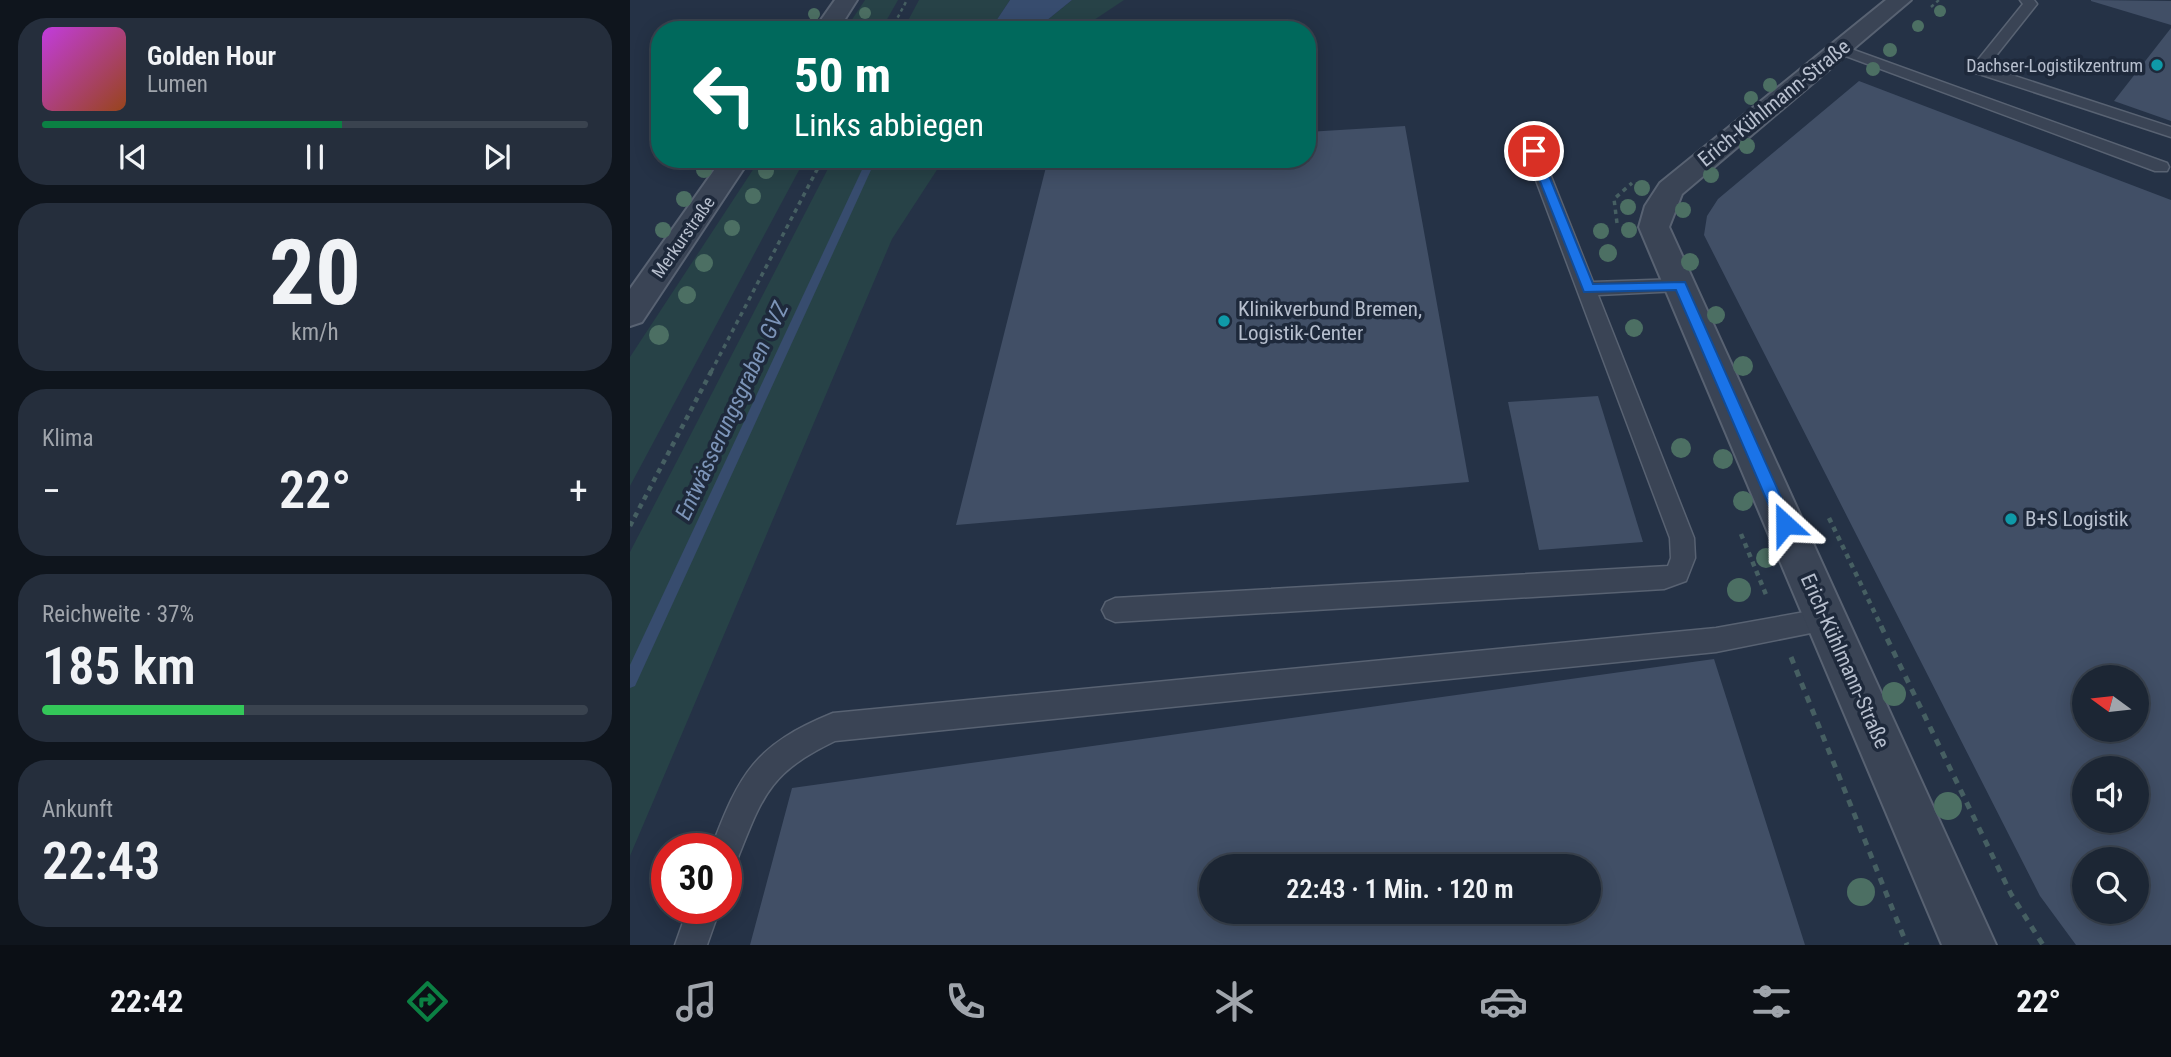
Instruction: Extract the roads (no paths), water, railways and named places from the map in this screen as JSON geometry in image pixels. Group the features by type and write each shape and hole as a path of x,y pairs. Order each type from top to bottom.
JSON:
{"street":[{"path":"831,21 846,0"},
{"name":"Erich-Kühlmann-Straße","path":"1914,4 1840,49 1670,189 1660,206 1654,227 1969,945"},
{"name":"Merkurstraße","path":"630,314 731,168"}],"lane":[{"path":"2027,0 2030,4 1978,69 2171,132"},
{"path":"1840,49 2161,167"},
{"path":"1115,610 1664,579 1677,573 1683,558 1682,538 1534,151"},
{"path":"1588,289 1680,285"},
{"path":"732,833 744,798 764,768 801,742 833,727 1716,640 1827,620"},
{"path":"691,945 698,924"}],"water":[{"path":"1010,0 1072,0 1046,21 996,21"}],"waterway":[{"name":"Entwässerungsgraben GVZ","path":"630,681 868,168"}],"place":[{"name":"Dachser-Logistikzentrum","path":"2157,65"},
{"name":"Klinikverbund Bremen, Logistik-Center","path":"1224,321"},
{"name":"B+S Logistik","path":"2011,519"}]}
